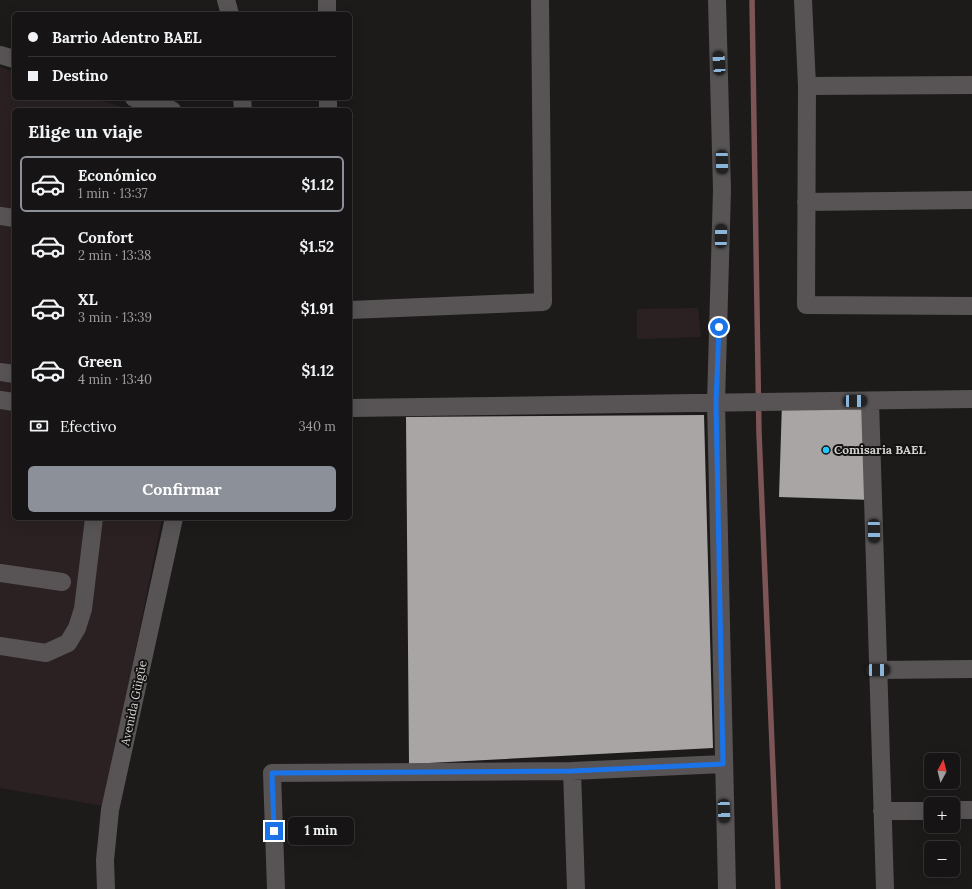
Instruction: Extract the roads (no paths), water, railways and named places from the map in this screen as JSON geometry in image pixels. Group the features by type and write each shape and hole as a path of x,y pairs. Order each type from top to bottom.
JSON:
{"street":[{"path":"226,0 229,12"},
{"path":"327,0 327,12"},
{"path":"352,310 543,302 540,0"},
{"path":"717,0 722,190 724,403 723,764 727,889"},
{"path":"803,0 807,86 806,305 972,306"},
{"path":"0,55 12,59"},
{"path":"807,86 972,85"},
{"path":"140,100 166,108"},
{"path":"806,202 972,200"},
{"path":"0,216 12,218"},
{"path":"0,372 12,374"},
{"path":"352,408 782,403 972,399"},
{"path":"0,400 12,402"},
{"path":"870,401 885,889"},
{"path":"0,646 46,653 68,643 78,628 83,609 94,520"},
{"name":"Avenida Güigüe","path":"106,889 104,860 110,810 174,520"},
{"path":"0,573 62,582"},
{"path":"878,670 972,669"},
{"path":"276,889 272,773 572,771 723,764"},
{"path":"572,771 576,889"},
{"path":"882,811 924,810"},
{"path":"960,810 972,810"}],"waterway":[{"path":"752,0 759,433 778,889"}],"place":[{"name":"Comisaria BAEL","path":"826,450"}]}
